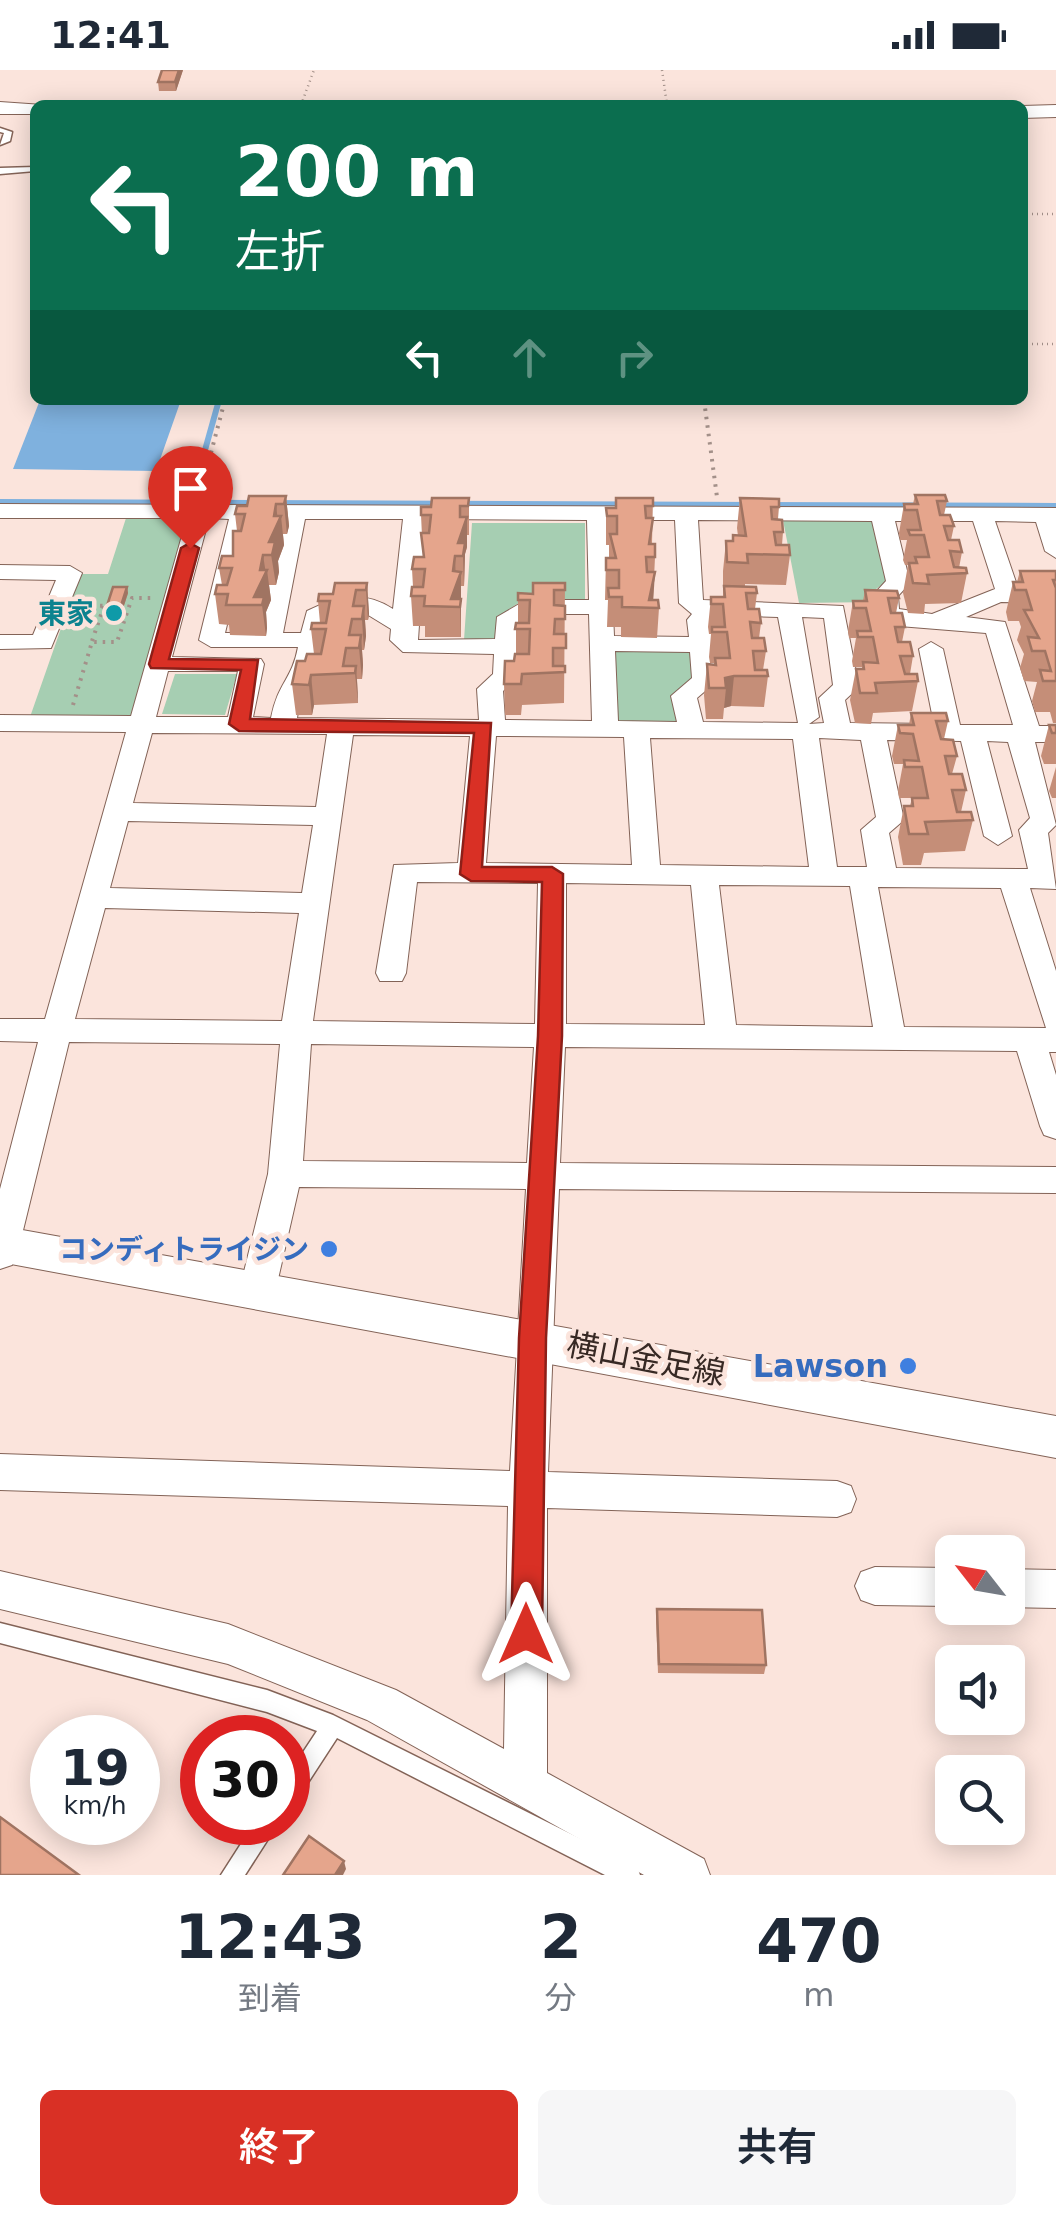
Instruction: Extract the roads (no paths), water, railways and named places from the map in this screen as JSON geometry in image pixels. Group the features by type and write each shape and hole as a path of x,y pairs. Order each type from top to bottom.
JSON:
{"street":[{"path":"0,108 30,108"},
{"path":"1028,112 1056,112"},
{"path":"0,511 200,504 242,512 1050,515 1056,551"},
{"path":"1,1248 200,504"},
{"path":"242,512 211,640 312,640"},
{"path":"270,640 295,512"},
{"path":"415,512 402,640 412,648 507,646"},
{"path":"686,512 691,603 708,613"},
{"path":"598,513 605,728"},
{"path":"882,514 898,582 886,594 886,612 900,619 996,627"},
{"path":"391,973 404,872 1051,879 1032,830 1045,821 1035,734 996,627 999,597 982,515"},
{"path":"0,572 70,573 42,643 0,642"},
{"path":"180,585 224,584"},
{"path":"939,620 999,597 1056,596"},
{"path":"284,725 289,689 305,677 316,616 347,601 364,600 403,626"},
{"path":"471,874 490,688 505,677 508,617 526,607 601,607"},
{"path":"692,730 684,696 704,680 699,620 715,608 836,611 846,688 832,698 839,731"},
{"path":"790,610 824,876"},
{"path":"602,643 702,645"},
{"path":"931,649 998,836"},
{"path":"158,664 252,664 239,724"},
{"path":"2,730 239,724 692,730 805,724 839,731 1035,734"},
{"path":"258,1288 285,1174 296,1034 341,726"},
{"path":"636,729 647,876"},
{"path":"872,732 890,820 875,830 872,876 890,1039"},
{"path":"118,812 328,816"},
{"path":"526,1784 532,1338 550,1036 552,874"},
{"path":"704,876 722,1038"},
{"path":"1014,879 1056,1020"},
{"path":"95,898 316,903"},
{"path":"0,1030 1042,1040 1056,1126"},
{"path":"285,1174 1056,1180"},
{"name":"横山金足線","path":"1,1248 258,1288 1056,1436"},
{"path":"0,1472 528,1486 837,1499"},
{"path":"875,1586 935,1587"},
{"path":"1025,1588 1056,1588"},
{"path":"0,1590 228,1644 380,1705 688,1875"}],"lane":[{"path":"0,130 8,132 7,140 0,142"},
{"path":"2,168 30,166"},
{"path":"0,1633 266,1700 333,1726 629,1875"},
{"path":"310,1760 333,1726"},
{"path":"232,1875 252,1845"}],"water":[{"path":"38,405 179,405 156,471 13,469"},
{"path":"0,499 1056,503 1056,511 0,506"}],"waterway":[{"path":"193,493 218,405"}],"place":[{"name":"東家","path":"114,613"},
{"name":"コンディトライジン","path":"329,1249"},
{"name":"Lawson","path":"908,1366"}]}
